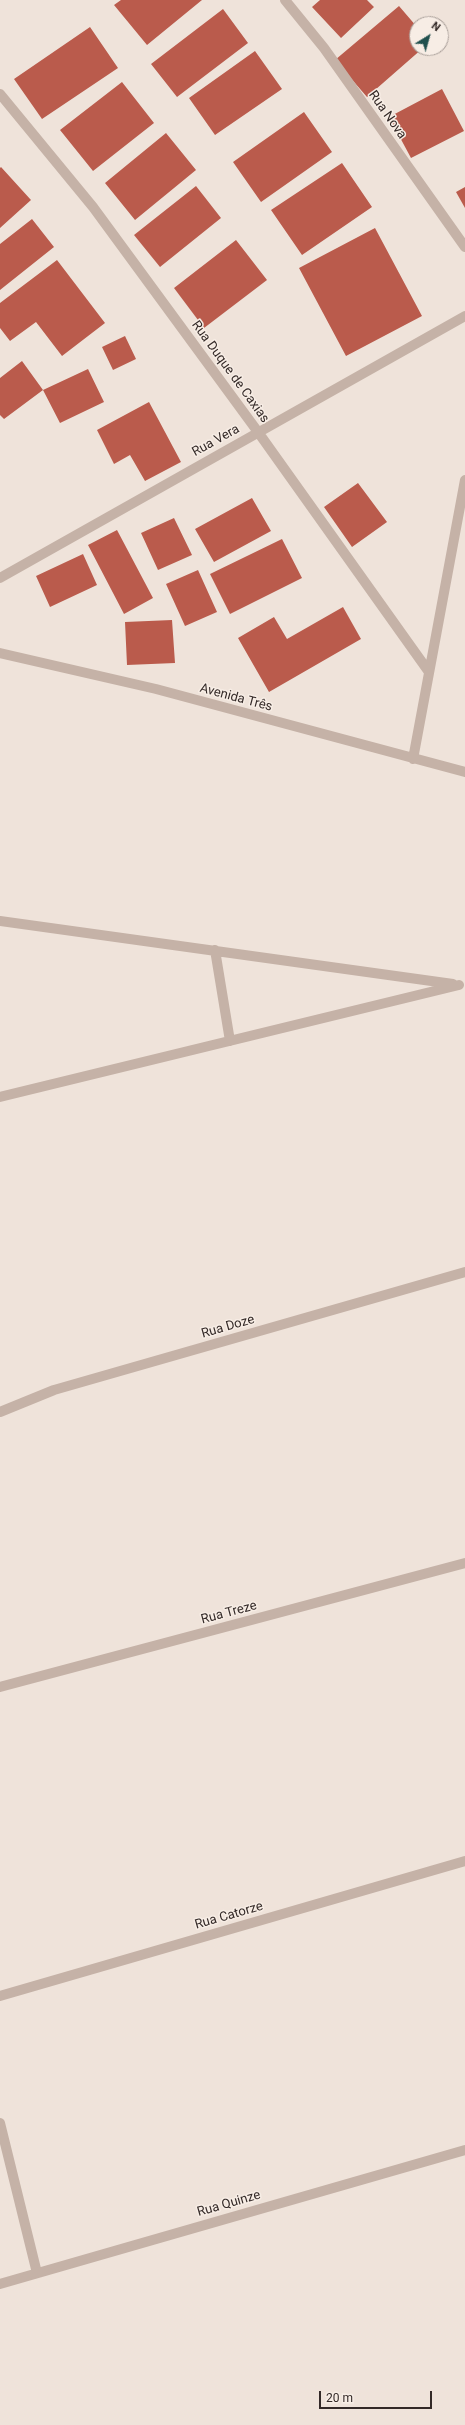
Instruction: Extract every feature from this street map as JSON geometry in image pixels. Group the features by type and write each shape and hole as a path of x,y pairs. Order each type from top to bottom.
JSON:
{"street":[{"name":"Rua Nova","path":"286,0 324,48 465,247"},
{"name":"Rua Duque de Caxias","path":"0,94 93,207 258,432 429,672"},
{"name":"Rua Vera","path":"0,578 465,316"},
{"path":"413,759 465,480"},
{"name":"Avenida Três","path":"0,653 156,689 465,772"},
{"path":"0,921 462,985"},
{"path":"215,950 230,1041"},
{"path":"0,1097 462,985"},
{"name":"Rua Doze","path":"0,1412 54,1390 465,1272"},
{"name":"Rua Treze","path":"0,1687 465,1563"},
{"name":"Rua Catorze","path":"0,1996 465,1862"},
{"path":"0,2123 37,2273"},
{"name":"Rua Quinze","path":"0,2284 465,2150"}],"building":[{"path":"121,0 202,0 147,45 114,5"},
{"path":"320,0 367,0 374,7 341,38 312,7"},
{"path":"399,6 409,18 409,56 414,56 367,97 335,60"},
{"path":"223,9 248,43 177,97 151,64"},
{"path":"90,27 118,68 42,119 14,79"},
{"path":"255,51 282,89 215,135 189,98"},
{"path":"122,82 154,123 93,171 60,130"},
{"path":"442,89 464,131 411,158 389,117"},
{"path":"304,112 332,152 261,202 233,162"},
{"path":"166,133 196,170 135,220 105,183"},
{"path":"342,163 372,207 302,255 271,210"},
{"path":"1,167 31,200 0,228 0,168"},
{"path":"196,186 221,218 160,267 134,235"},
{"path":"465,187 465,208 456,192"},
{"path":"32,219 54,247 0,290 0,244"},
{"path":"375,228 422,316 346,356 299,268"},
{"path":"236,240 267,280 204,328 174,288"},
{"path":"57,260 105,323 62,356 36,322 10,341 0,328 0,303"},
{"path":"125,336 136,359 113,370 102,347"},
{"path":"22,361 43,390 4,419 0,415 0,378"},
{"path":"88,369 104,402 60,423 43,390"},
{"path":"149,402 181,462 145,481 130,455 114,464 97,430"},
{"path":"358,483 387,522 352,547 324,507"},
{"path":"252,498 271,531 214,562 195,529"},
{"path":"174,518 192,555 158,570 141,533"},
{"path":"117,530 153,598 124,614 88,545"},
{"path":"282,539 302,578 230,614 210,574"},
{"path":"83,554 97,585 50,607 36,576"},
{"path":"198,570 217,612 185,626 166,584"},
{"path":"343,607 361,639 269,692 238,638 274,617 287,639"},
{"path":"172,620 175,663 127,665 125,622"}]}
